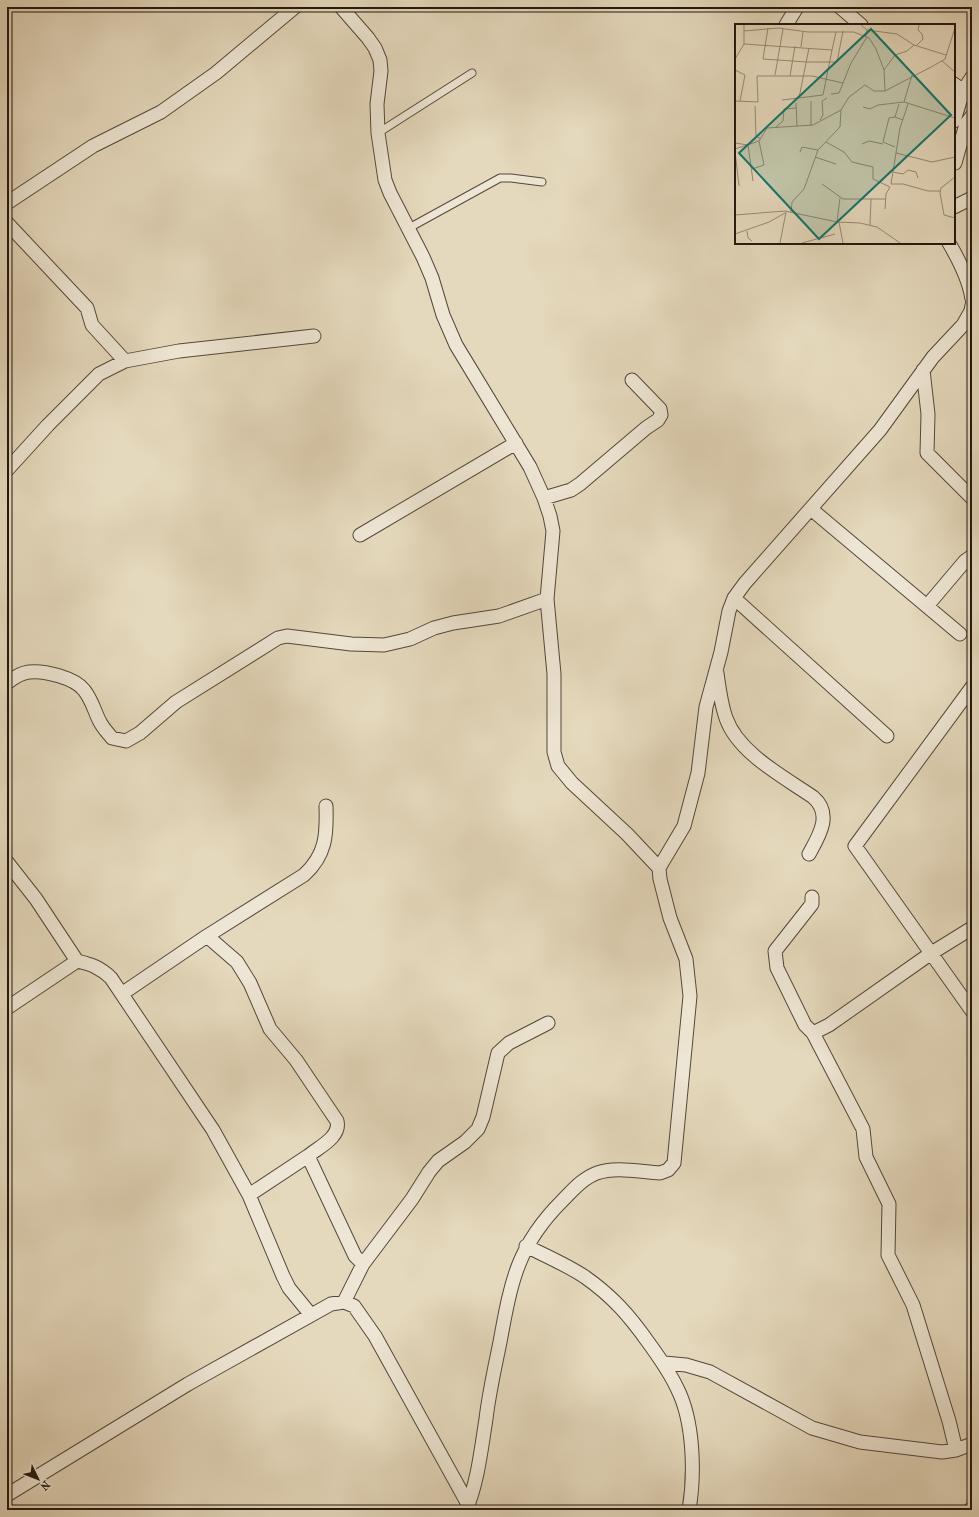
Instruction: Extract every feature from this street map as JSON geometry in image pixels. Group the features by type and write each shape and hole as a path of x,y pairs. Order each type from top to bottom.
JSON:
{"street":[{"path":"7,203 93,146 161,112 216,73 295,7"},
{"path":"341,7 368,38 375,48 380,60 381,72 377,104 378,133 385,180 432,278 443,315 456,345 530,467 544,498 553,530 547,599 554,674 554,752 558,766 572,783 627,834 659,868"},
{"path":"787,24 797,7"},
{"path":"840,7 860,24"},
{"path":"955,118 963,91 972,77"},
{"path":"955,163 966,124 972,116"},
{"path":"955,206 972,198"},
{"path":"7,223 87,308 92,324 125,361"},
{"path":"950,244 970,289 972,299"},
{"path":"467,1507 479,1468 488,1399 507,1300 514,1273 526,1246 550,1213 587,1178 610,1170 660,1173 668,1170 674,1163 690,996 686,959 670,918 660,879 659,868 684,826 698,774 706,707 717,667 729,611 734,598 745,583 812,509 880,430 933,357 963,325 971,311 972,305"},
{"path":"7,470 48,425 99,374 125,361 179,351 314,336"},
{"path":"923,370 928,414 927,453 972,498"},
{"path":"544,498 571,490 580,484 646,428 658,420 661,415 660,409 632,380"},
{"path":"360,535 516,443"},
{"path":"812,509 960,634"},
{"path":"927,606 965,561 972,556"},
{"path":"734,598 887,736"},
{"path":"7,683 14,677 29,672 49,673 67,679 83,688 92,701 99,722 112,738 126,741 140,733 182,699 278,638 287,636 351,644 384,645 410,639 434,628 452,623 499,616 547,599"},
{"path":"717,667 726,718 734,735 748,750 813,797 821,806 824,819 822,830 809,854"},
{"path":"972,687 856,846 930,954 972,1011"},
{"path":"123,993 207,936 304,875 313,867 327,834 326,806"},
{"path":"7,862 36,899 77,961 104,971 123,993 213,1130 248,1195 282,1276 311,1315"},
{"path":"664,1363 686,1365 710,1372 812,1428 829,1434 860,1442 899,1448 942,1452 967,1448 949,1421 913,1305 888,1255 889,1204 866,1157 863,1129 813,1033 805,1025 777,968 775,951 812,904 812,897"},
{"path":"813,1033 829,1025 930,954 972,928"},
{"path":"207,936 237,962 250,983 270,1029 296,1060 337,1120 338,1131 335,1135 308,1156 248,1195"},
{"path":"7,1008 77,961"},
{"path":"344,1302 363,1264 438,1161 466,1142 478,1129 483,1117 498,1054 510,1043 548,1023"},
{"path":"308,1156 355,1256 363,1264"},
{"path":"526,1246 571,1268 613,1299 633,1320 664,1363 678,1389 688,1424 693,1459 689,1510"},
{"path":"7,1495 188,1384 331,1304 344,1302 354,1306 375,1336 467,1507"}],"lane":[{"path":"378,133 472,73"},
{"path":"409,228 500,178 542,182"}]}
